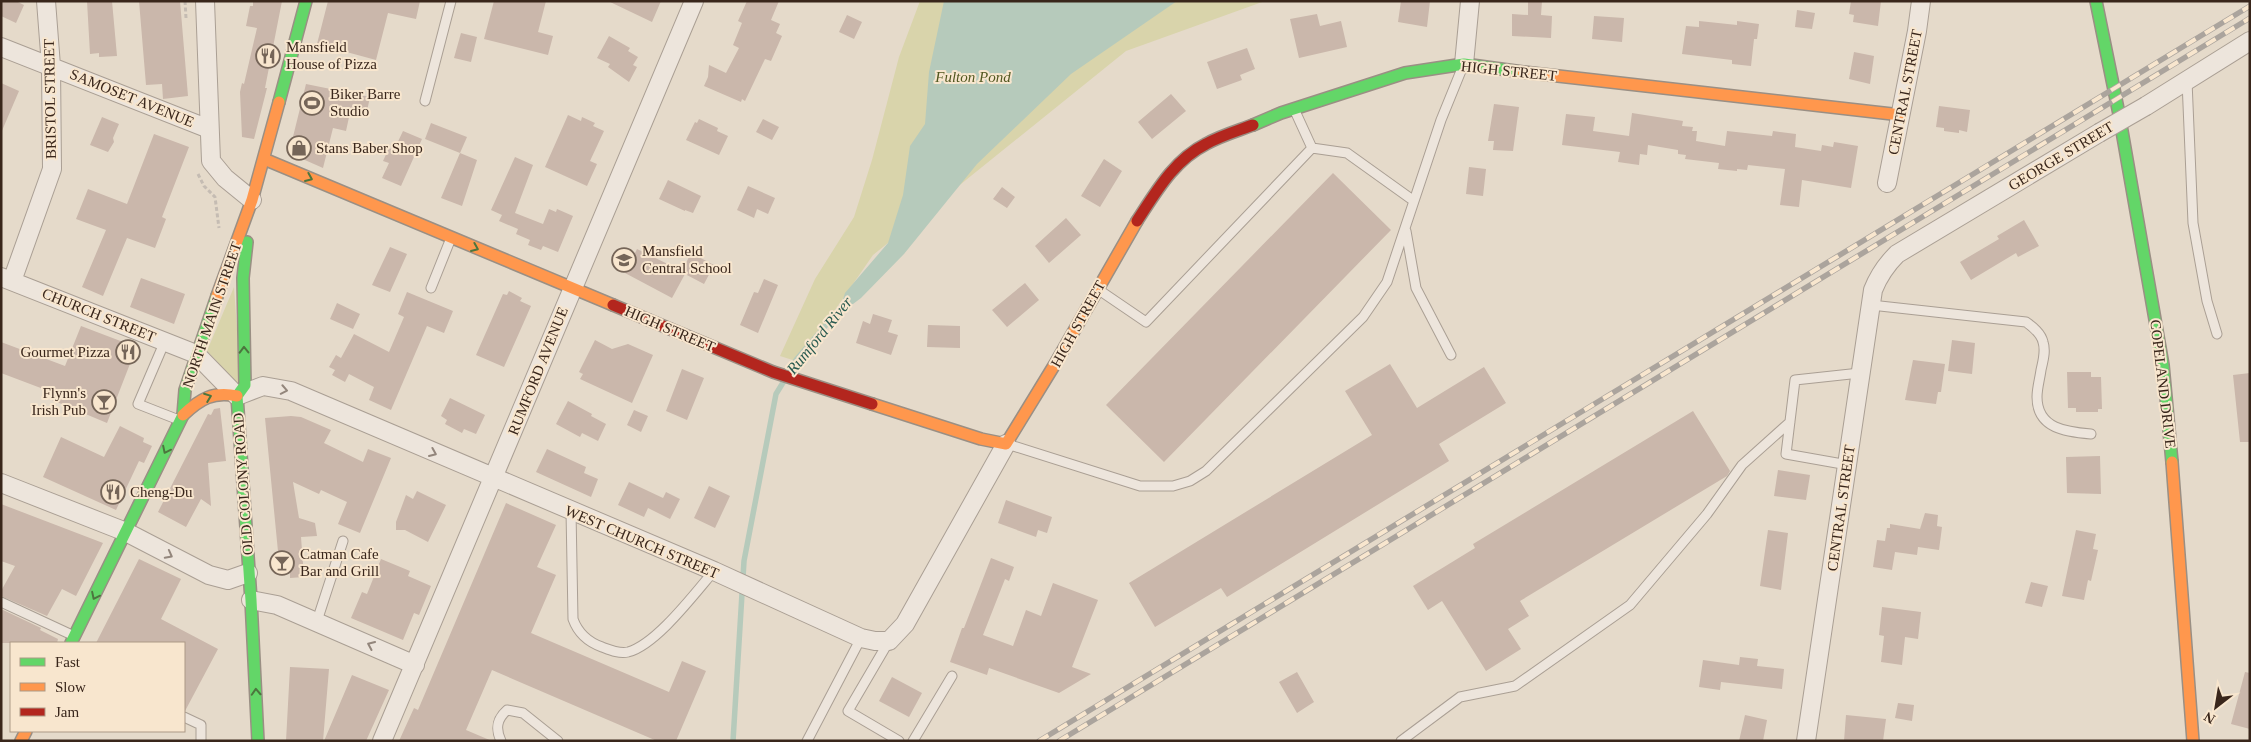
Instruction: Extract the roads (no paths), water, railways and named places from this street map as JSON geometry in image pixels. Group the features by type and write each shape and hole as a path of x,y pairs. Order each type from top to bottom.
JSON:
{"main road":[{"name":"NORTH MAIN STREET","path":"73,640 181,418 185,390 196,354 252,200 264,160 306,1"},
{"name":"COPELAND DRIVE","path":"2096,1 2119,114 2163,365 2181,558 2193,741"},
{"name":"HIGH STREET","path":"264,160 796,381 981,439 1006,444 1055,364 1130,230 1166,178 1184,160 1205,144 1294,108 1405,73 1464,64 1901,115"},
{"name":"OLD COLONY ROAD","path":"252,200 243,278 245,385 237,396 248,573 252,600 258,741"},
{"path":"181,418 196,402 208,396 223,392 237,396"}],"street":[{"name":"BRISTOL STREET","path":"7,279 52,169 51,66 46,1"},
{"path":"205,1 209,129"},
{"name":"RUMFORD AVENUE","path":"382,741 694,1"},
{"path":"1464,64 1470,1"},
{"name":"CENTRAL STREET","path":"1887,183 1917,31 1921,1"},
{"name":"GEORGE STREET","path":"1878,277 1885,266 1897,254 2146,106 2250,41"},
{"name":"SAMOSET AVENUE","path":"1,47 209,129 211,161 225,178 252,200"},
{"name":"CENTRAL STREET","path":"1806,741 1860,373 1873,290 1878,277"},
{"name":"CHURCH STREET","path":"7,279 196,354"},
{"path":"196,354 237,396"},
{"name":"WEST CHURCH STREET","path":"237,396 263,386 291,391 718,574 861,638 889,641"},
{"path":"889,641 905,624 1006,444"},
{"path":"1,483 126,532 209,576 228,580 248,573"},
{"path":"252,600 277,605 415,665"}],"lane":[{"path":"425,101 451,1"},
{"path":"1006,444 1140,486 1173,486 1190,481 1206,470 1363,317 1386,282 1406,228 1441,120 1464,64"},
{"path":"2187,81 2193,222 2207,301 2217,334"},
{"path":"1294,108 1312,148"},
{"path":"1312,148 1347,153 1414,201"},
{"path":"1097,289 1146,322 1312,148"},
{"path":"1406,228 1416,288 1452,355"},
{"path":"431,288 451,237"},
{"path":"1871,304 2026,322 2036,330 2043,342 2044,353 2037,397 2042,414 2050,425 2068,432 2091,434"},
{"path":"165,341 138,404 181,418"},
{"path":"1848,465 1786,454 1795,380 1860,373"},
{"path":"1401,741 1460,697 1515,686 1630,606 1707,514 1742,465 1790,422"},
{"path":"571,511 573,619 576,629 584,638 597,645 620,652 638,648 665,626 718,574"},
{"path":"317,621 343,541"},
{"path":"1,602 73,640"},
{"path":"807,741 861,638"},
{"path":"889,641 848,711 899,741"},
{"path":"913,741 952,676"},
{"path":"501,741 497,730 499,717 507,710 523,713 558,741"},
{"path":"185,717 201,725 201,741"}],"waterway":[{"name":"Rumford River","path":"790,371 796,360 850,297"},
{"name":"Rumford River","path":"733,741 744,561 776,394 784,381"}],"railway":[{"path":"1039,741 2250,6"},
{"path":"1059,741 2250,18"}],"place":[{"name":"Mansfield House of Pizza","path":"268,56"},
{"name":"Biker Barre Studio","path":"312,103"},
{"name":"Stans Baber Shop","path":"299,148"},
{"name":"Mansfield Central School","path":"624,260"},
{"name":"Gourmet Pizza","path":"128,352"},
{"name":"Flynn's Irish Pub","path":"104,402"},
{"name":"Cheng-Du","path":"113,492"},
{"name":"Catman Cafe Bar and Grill","path":"282,563"}],"park label":[{"name":"Fulton Pond","path":"973,77"}]}
